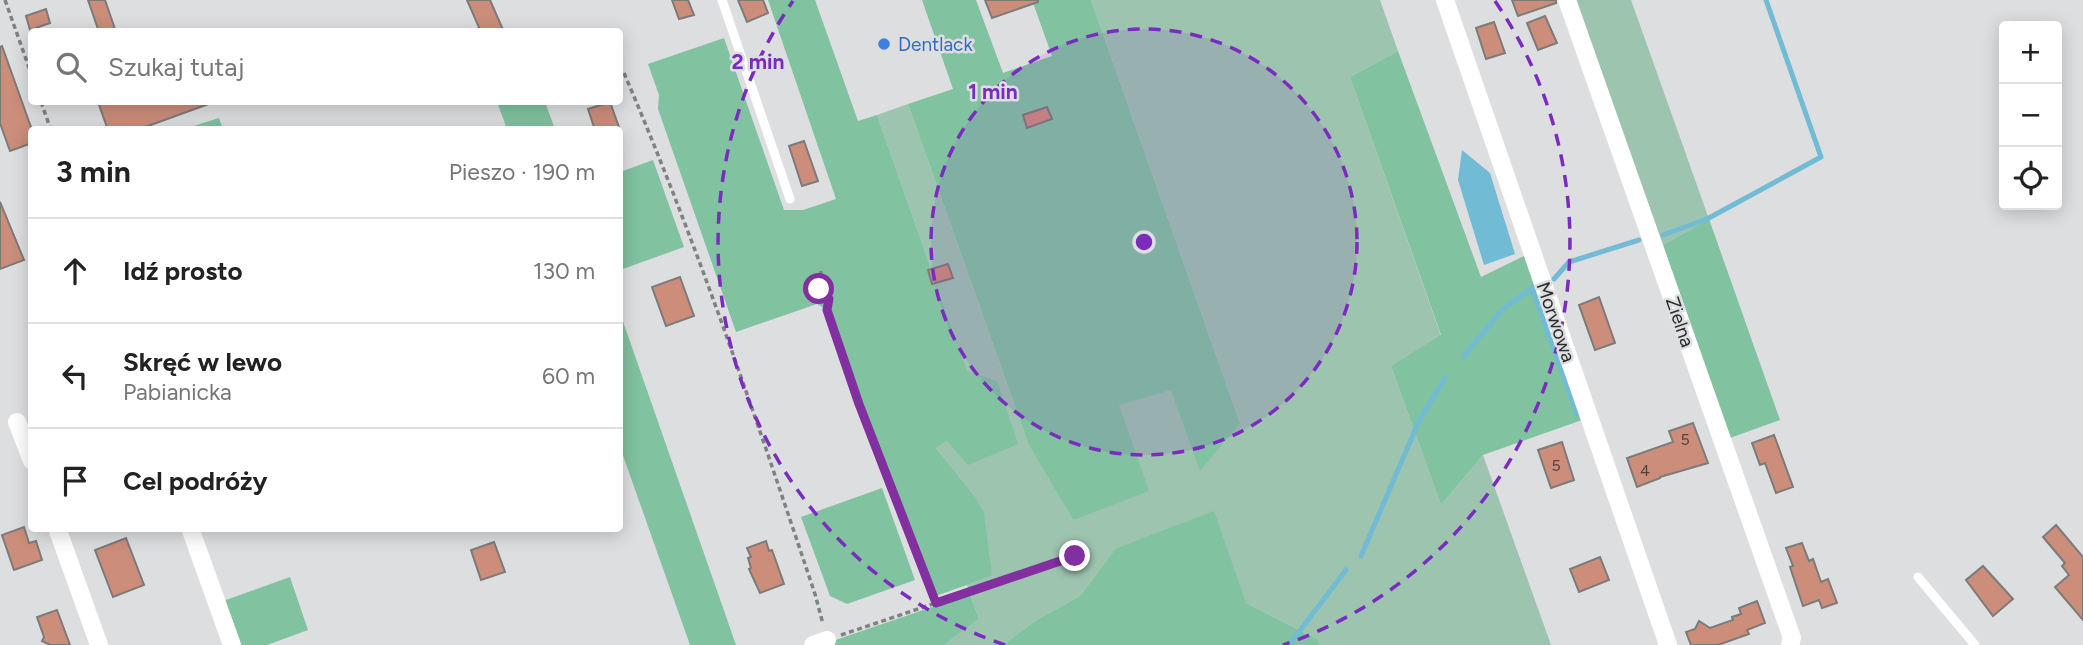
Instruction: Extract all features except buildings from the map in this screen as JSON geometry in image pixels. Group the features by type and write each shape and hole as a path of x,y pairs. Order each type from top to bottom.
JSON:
{"street":[{"name":"Morwowa","path":"1444,0 1668,645"},
{"name":"Zielna","path":"1567,0 1791,638 1790,645"},
{"path":"17,422 28,451"},
{"path":"58,532 99,645"},
{"path":"191,532 232,645"}],"lane":[{"path":"722,0 790,199"},
{"path":"1918,577 1975,645"}],"path":[{"path":"5,0 28,65"},
{"path":"624,73 655,145 736,358 815,594 820,643 1075,556"},
{"path":"42,105 50,126"},
{"path":"821,271 819,289 829,299 827,310 859,404 936,603"}],"green space":[{"path":"768,0 815,0 858,121 877,115 930,266 928,270 932,284 936,283 967,371 997,381 1018,444 968,465 947,441 936,448 974,495 984,513 992,576 933,597 859,404 827,310 817,304 736,332 658,109 659,95 648,64 724,38 784,210 803,210 836,199"},
{"path":"922,0 976,0 1003,73 1052,56 1032,0 1091,0 1240,423 1200,471 1171,390 1119,405 1149,491 1073,520 1029,446 908,104 953,89"},
{"path":"1091,0 1380,0 1398,51 1350,77 1441,336 1391,366 1441,505 1483,455 1551,645 1320,645 1317,639 1246,603 1115,549 1080,596 1035,621 1003,645 944,645 979,619 967,585 992,576 974,495 936,448 947,441 967,372 936,283 952,278 948,264 928,270 930,266 877,115 908,104 1029,446 1073,520 1118,404 1171,389 1240,423"},
{"path":"1576,0 1631,0 1709,219 1663,245"},
{"path":"1398,51 1481,277 1524,256 1582,420 1483,455 1441,505 1391,366 1441,335 1350,77"},
{"path":"498,105 546,105 554,126 506,126"},
{"path":"219,118 222,126 194,126"},
{"path":"653,160 684,247 623,269 623,171"},
{"path":"1709,219 1780,420 1730,438 1663,245"},
{"path":"623,322 736,645 690,645 623,455"},
{"path":"882,488 915,580 847,604 830,596 801,517"},
{"path":"1214,511 1246,603 1317,639 1320,645 1003,645 1035,621 1080,596 1115,549"},
{"path":"290,577 308,630 267,645 238,645 223,601"},
{"path":"970,594 979,619 944,645 821,645"}],"water":[{"path":"1462,150 1490,173 1515,254 1484,265 1458,180"}],"waterway":[{"path":"1663,235 1707,219 1821,157 1766,0"},
{"path":"1554,279 1569,262 1639,240"},
{"path":"1463,357 1502,310 1532,288 1577,414"},
{"path":"1361,556 1419,421 1445,378"},
{"path":"1289,645 1346,570"}],"place":[{"name":"Dentlack","path":"884,44"}],"route":[{"path":"819,289 829,299 827,310 859,404 936,603 1075,556"}]}
